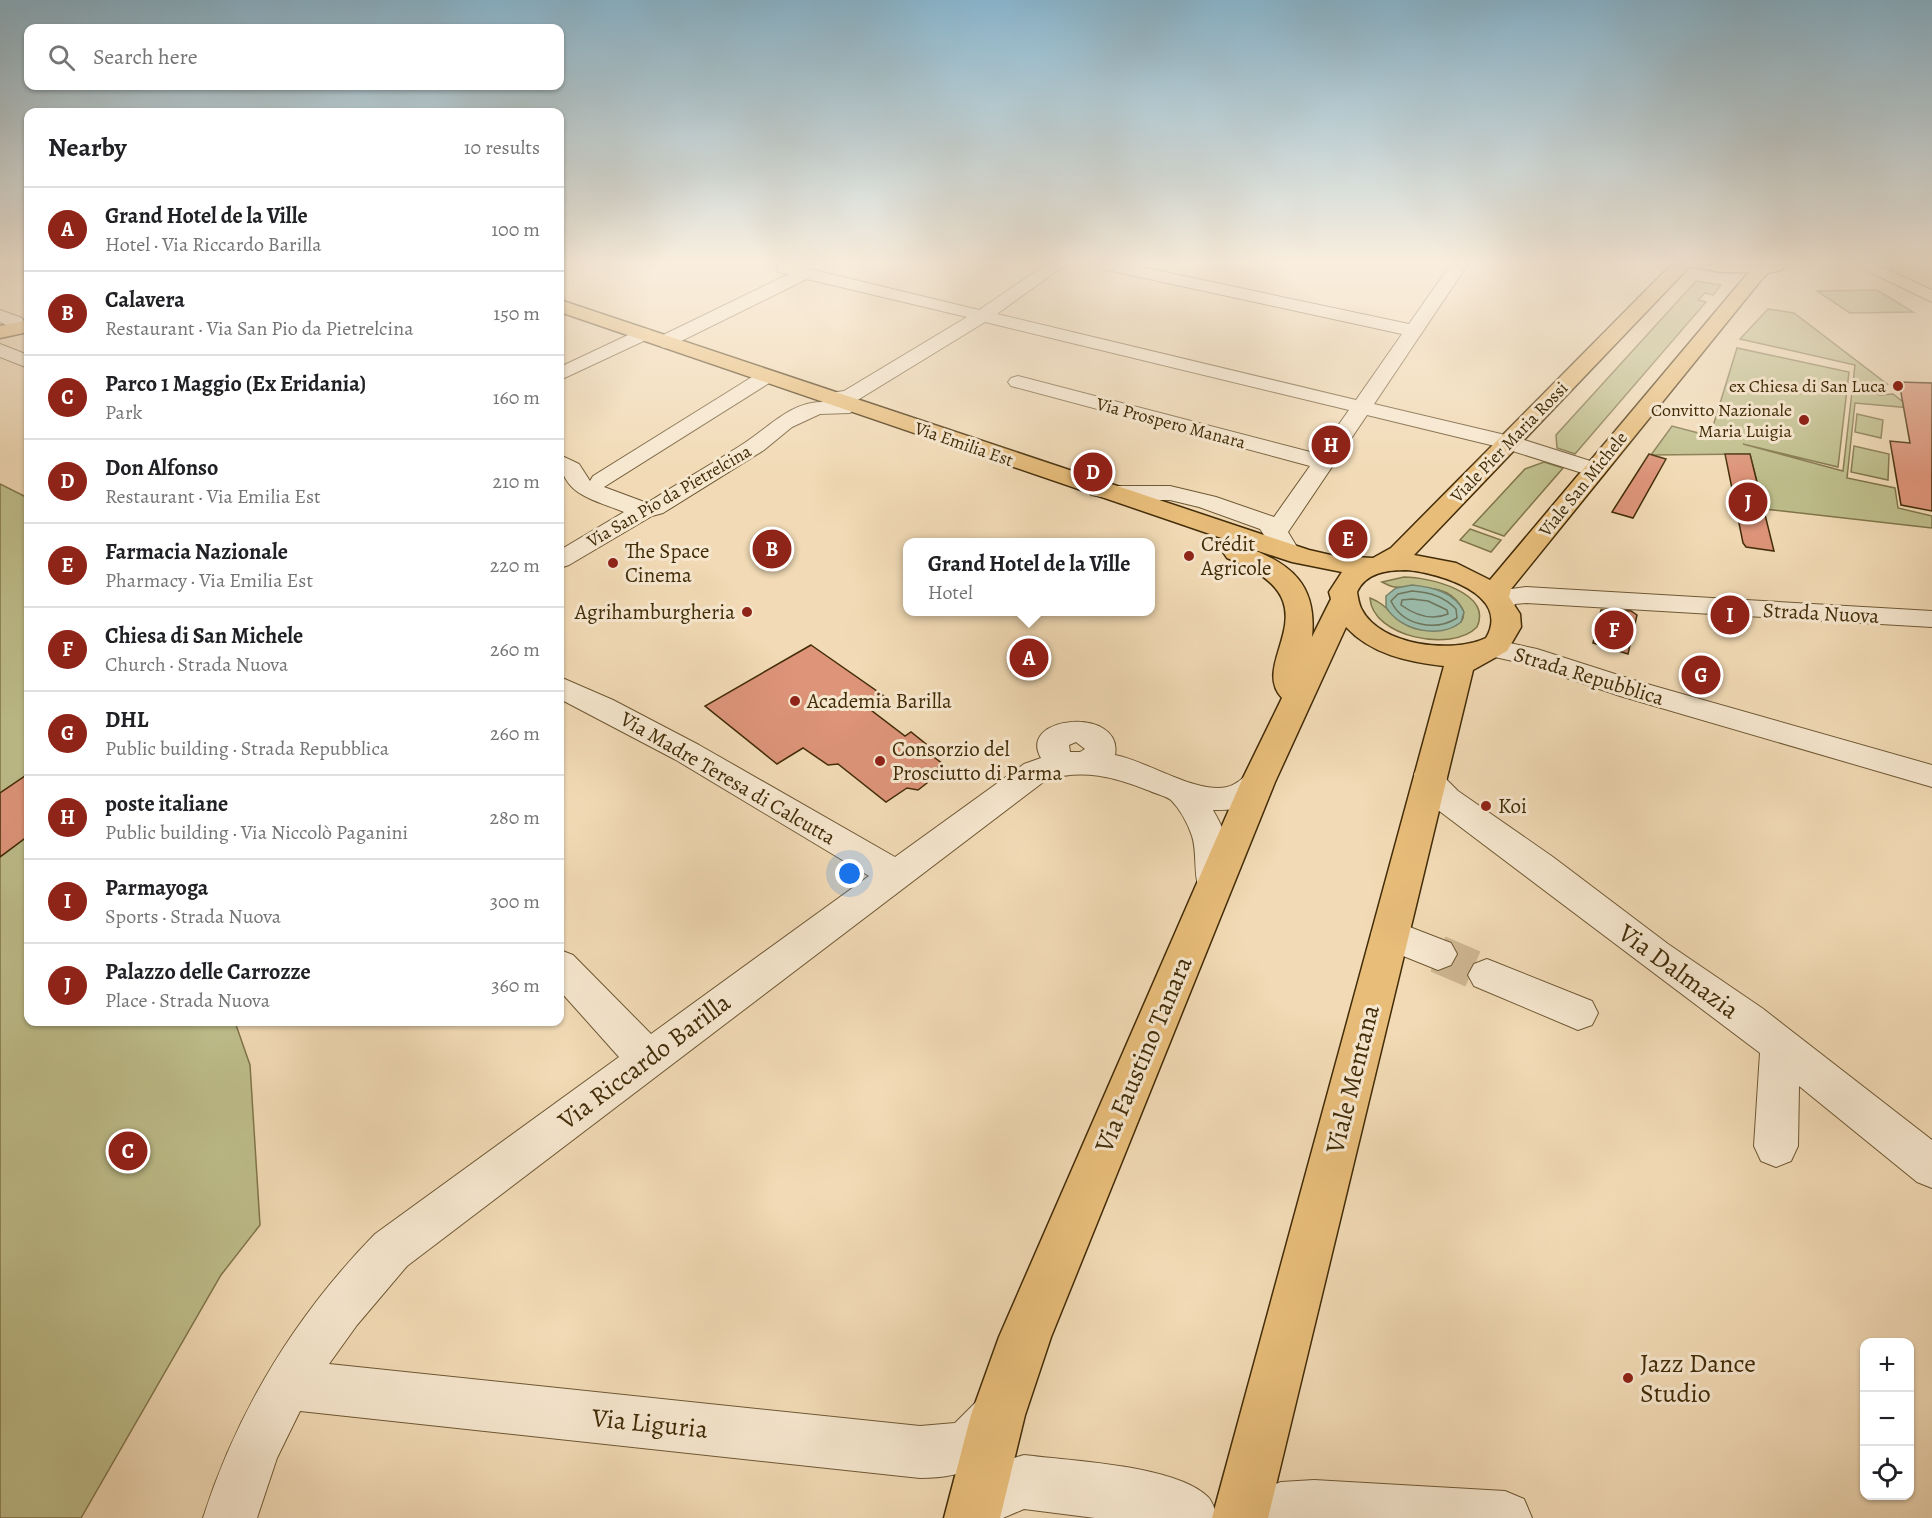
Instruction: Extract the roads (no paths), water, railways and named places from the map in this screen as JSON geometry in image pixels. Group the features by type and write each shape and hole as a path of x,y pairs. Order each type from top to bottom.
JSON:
{"main road":[{"name":"Via Emilia Est","path":"638,335 648,338"},
{"name":"Via Emilia Est","path":"639,335 1306,570 1330,583 1343,599 1349,614 1363,629 1399,648 1443,657 1495,626 1478,583 1443,568 1418,563 1335,564 1301,556 837,404"},
{"name":"Viale Pier Maria Rossi","path":"1343,599 1350,579 1400,554 1510,443 1606,335"},
{"name":"Viale San Michele","path":"1495,626 1498,588 1706,335"},
{"path":"1163,520 1190,536 1260,562 1276,571 1293,587 1300,615 1289,669 1294,699 1292,708"},
{"name":"Via Faustino Tanara","path":"972,1518 998,1415 1025,1337 1258,782 1343,599"},
{"name":"Viale Mentana","path":"1240,1518 1458,668 1495,626"}],"street":[{"path":"564,372 656,335"},
{"name":"Via San Pio da Pietrelcina","path":"564,558 643,510 655,508 756,445 784,422 804,411 837,404 951,335"},
{"path":"1060,335 1510,443 1595,470"},
{"path":"1276,532 1411,335"},
{"path":"0,350 24,359"},
{"path":"0,371 24,362"},
{"path":"601,481 763,378"},
{"name":"Via Prospero Manara","path":"1018,382 1325,463"},
{"path":"564,465 571,470 577,482 584,488 643,510"},
{"path":"1099,490 1121,494 1155,492 1181,495 1269,524 1276,532 1281,545 1301,556"},
{"name":"Strada Nuova","path":"1495,626 1505,597 1526,595 1932,619"},
{"name":"Strada Repubblica","path":"1495,626 1527,655 1630,689 1932,776"},
{"name":"Via Madre Teresa di Calcutta","path":"564,689 621,717 895,874"},
{"name":"Via Riccardo Barilla","path":"230,1518 248,1469 287,1384 334,1314 391,1250 895,874 1068,758 1125,768 1182,792"},
{"name":"Via Dalmazia","path":"1430,774 1432,785 1446,799 1780,1046 1932,1167"},
{"path":"1182,792 1197,797 1234,799 1258,782"},
{"path":"1182,792 1205,823 1215,856 1214,885"},
{"path":"1389,934 1438,954"},
{"path":"564,970 647,1058"},
{"path":"1487,975 1578,1013"},
{"path":"1776,1146 1780,1046"},
{"name":"Via Liguria","path":"287,1384 920,1452 947,1452 967,1444 986,1433 998,1415"},
{"path":"972,1518 982,1502 994,1491 1008,1485 1033,1482 1154,1499 1181,1510 1191,1518"},
{"path":"1254,1518 1281,1509 1314,1507 1505,1518"}],"water":[{"path":"1412,585 1435,589 1449,595 1464,612 1461,622 1442,630 1431,631 1420,630 1400,622 1386,607 1386,596 1396,588"}],"tunnel":[{"path":"1438,954 1487,975"}],"place":[{"name":"ex Chiesa di San Luca","path":"1898,386"},
{"name":"Convitto Nazionale Maria Luigia","path":"1804,420"},
{"name":"poste italiane","path":"1331,445"},
{"name":"Don Alfonso","path":"1093,472"},
{"name":"Palazzo delle Carrozze","path":"1748,502"},
{"name":"Farmacia Nazionale","path":"1348,539"},
{"name":"Calavera","path":"772,549"},
{"name":"Crédit Agricole","path":"1189,556"},
{"name":"The Space Cinema","path":"613,563"},
{"name":"Agrihamburgheria","path":"747,612"},
{"name":"Parmayoga","path":"1730,615"},
{"name":"Chiesa di San Michele","path":"1614,630"},
{"name":"Grand Hotel de la Ville","path":"1029,658"},
{"name":"DHL","path":"1701,675"},
{"name":"Academia Barilla","path":"795,701"},
{"name":"Consorzio del Prosciutto di Parma","path":"880,761"},
{"name":"Koi","path":"1486,806"},
{"name":"Parco 1 Maggio (Ex Eridania)","path":"128,1151"},
{"name":"Jazz Dance Studio","path":"1628,1378"}]}
